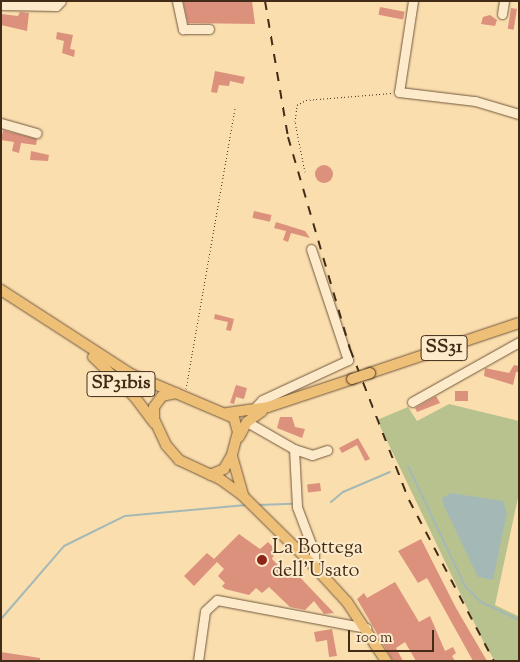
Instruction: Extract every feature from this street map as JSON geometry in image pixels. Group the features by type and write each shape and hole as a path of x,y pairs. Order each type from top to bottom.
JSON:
{"main road":[{"name":"SP31bis","path":"1,290 79,344 131,374 180,395"},
{"name":"SS31","path":"238,440 250,417 268,407 519,323"},
{"name":"SP31bis","path":"79,344 134,396 157,427"},
{"path":"210,475 224,469 232,455 238,440 236,423 227,413 180,395 166,394 155,403 153,412 157,427 179,460 210,475 245,498 314,566 358,617 386,661"},
{"name":"SS31","path":"227,413 250,417"},
{"path":"232,455 235,477 245,498"}],"street":[{"path":"1,5 21,3 56,6 61,1"},
{"path":"178,1 182,29 208,29"},
{"path":"413,1 398,92 475,101 519,114"},
{"path":"502,14 504,1"},
{"path":"1,123 37,133"},
{"path":"311,250 348,360 262,400 250,417 294,449 312,454 327,450"},
{"path":"412,402 519,342"},
{"path":"294,449 297,503 314,552 314,566"},
{"path":"198,661 205,611 217,600 338,625 366,628"},
{"path":"338,625 358,617"}],"path":[{"path":"305,172 295,122 296,106 306,100 398,92"},
{"path":"180,395 235,107"}],"green space":[{"path":"449,404 519,421 519,493 495,605 518,616 519,613 519,661 495,661 485,645 377,420 408,407 417,421"}],"shaded area":[{"path":"451,493 503,501 507,513 493,580 478,577 443,504 442,498"}],"building":[{"path":"183,1 252,1 255,24 188,23"},
{"path":"380,7 405,12 403,20 378,15"},
{"path":"511,8 517,9 514,30 508,29"},
{"path":"20,12 29,13 27,31 1,25 1,14 18,16"},
{"path":"490,15 497,20 495,26 481,24 483,17"},
{"path":"57,32 73,35 70,49 75,50 74,57 62,53 64,41 56,39"},
{"path":"215,71 245,77 243,84 230,81 229,86 219,85 217,93 211,92"},
{"path":"3,130 37,139 36,145 21,143 19,153 12,151 14,142 1,140"},
{"path":"31,151 49,155 48,161 30,160"},
{"path":"324,165 330,168 333,174 330,180 324,183 318,180 315,174 318,168"},
{"path":"254,211 272,215 270,222 252,218"},
{"path":"276,222 305,231 310,238 291,233 288,242 283,240 286,231 274,228"},
{"path":"215,314 234,319 231,331 226,330 228,322 214,319"},
{"path":"514,365 519,366 519,372 516,372 513,385 484,376 485,368 509,373"},
{"path":"236,385 247,388 244,399 236,397 234,404 230,403"},
{"path":"455,391 468,391 468,401 455,401"},
{"path":"436,396 440,403 417,412 415,408"},
{"path":"280,417 292,417 295,427 305,429 302,438 277,428"},
{"path":"358,438 370,459 365,461 357,445 342,453 339,448"},
{"path":"320,483 321,491 308,493 307,485"},
{"path":"239,534 260,549 268,542 276,550 272,559 287,574 292,569 334,613 324,614 314,601 305,610 290,607 269,587 262,593 256,588 249,595 225,589 222,586 225,583 218,576 224,569 217,562 194,586 184,576 207,553 214,559"},
{"path":"421,539 456,608 487,661 473,661 427,578 418,583 398,551"},
{"path":"395,582 419,622 430,616 445,651 453,647 456,653 452,656 455,661 416,661 405,642 396,648 403,661 393,661 357,599 364,593 367,598"},
{"path":"332,629 337,656 329,657 327,640 316,642 314,632"},
{"path":"1,652 40,658 40,661 1,661"}],"waterway":[{"path":"408,466 465,586 481,602 519,620"},
{"path":"331,502 343,492 390,472"},
{"path":"257,505 293,504"},
{"path":"1,619 64,546 125,516 247,505"}],"railway":[{"path":"265,1 288,137 350,349 409,500 494,661"}],"place":[{"name":"La Bottega dell'Usato","path":"262,560"}]}
